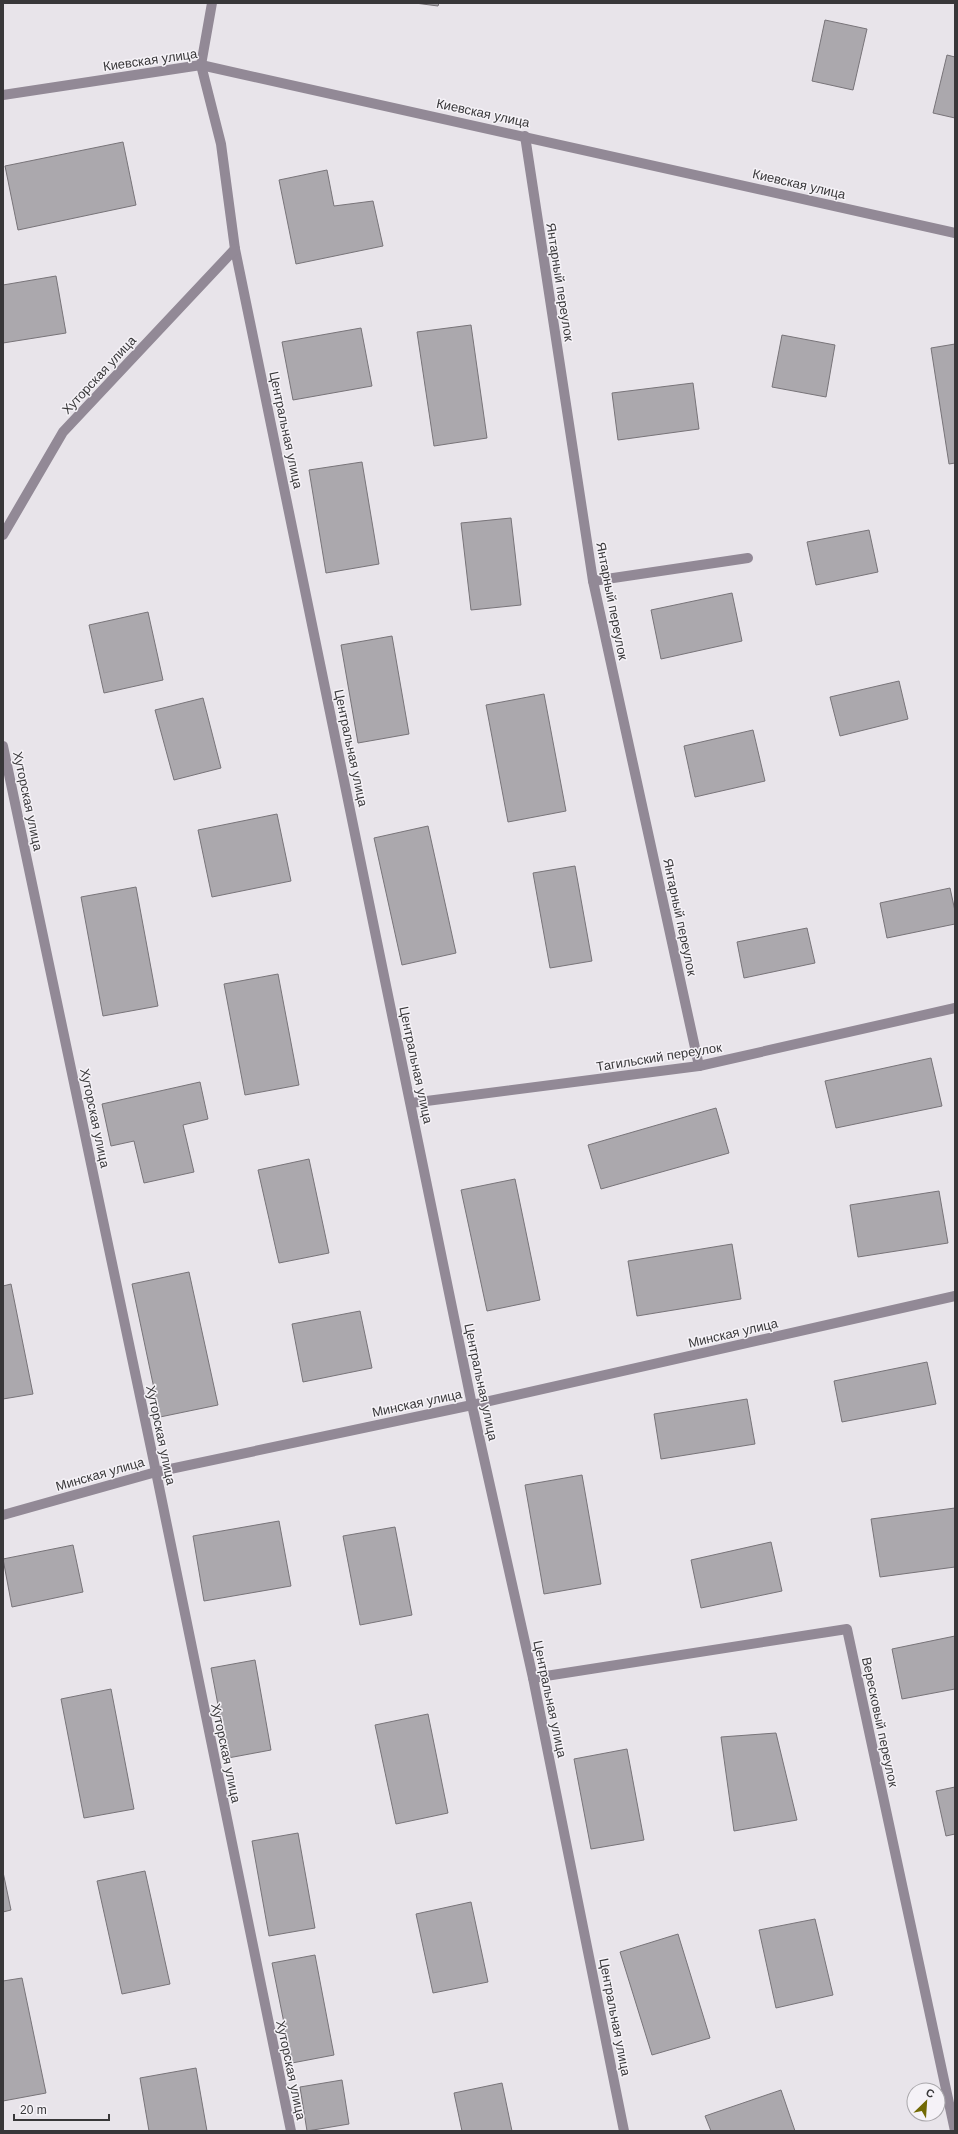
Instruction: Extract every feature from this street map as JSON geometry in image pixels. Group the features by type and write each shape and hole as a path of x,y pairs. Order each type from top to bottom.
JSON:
{"street":[{"name":"Центральная улица","path":"212,3 201,65 220,144 235,249 472,1405 533,1678 624,2131"},
{"name":"Киевская улица","path":"3,95 201,65 955,233"},
{"name":"Янтарный переулок","path":"525,136 593,581 699,1066"},
{"name":"Хуторская улица","path":"3,535 63,432 235,249"},
{"path":"593,581 748,558"},
{"name":"Хуторская улица","path":"3,746 156,1472 291,2131"},
{"name":"Тагильский переулок","path":"411,1104 699,1066 955,1008"},
{"name":"Минская улица","path":"3,1515 156,1472 472,1405 955,1296"},
{"name":"Вересковый переулок","path":"533,1678 847,1629 955,2131"}],"building":[{"path":"415,3 439,3 438,6"},
{"path":"825,20 867,29 853,90 812,81"},
{"path":"947,55 955,57 955,118 933,113"},
{"path":"123,142 136,205 18,230 5,166"},
{"path":"327,170 334,206 373,201 383,246 296,264 279,180"},
{"path":"56,276 66,333 3,343 3,285"},
{"path":"471,325 487,438 434,446 417,332"},
{"path":"361,328 372,386 293,400 282,342"},
{"path":"782,335 835,345 826,397 772,387"},
{"path":"955,344 955,463 949,464 931,348"},
{"path":"693,383 699,429 618,440 612,393"},
{"path":"362,462 379,564 326,573 309,470"},
{"path":"511,518 521,605 471,610 461,523"},
{"path":"869,530 878,572 816,585 807,542"},
{"path":"732,593 742,641 661,659 651,610"},
{"path":"148,612 163,680 104,693 89,625"},
{"path":"392,636 409,734 358,743 341,645"},
{"path":"899,681 908,719 840,736 830,697"},
{"path":"544,694 566,811 508,822 486,705"},
{"path":"203,698 221,768 174,780 155,710"},
{"path":"753,730 765,781 695,797 684,746"},
{"path":"277,814 291,881 212,897 198,830"},
{"path":"428,826 456,953 402,965 374,838"},
{"path":"575,866 592,961 550,968 533,873"},
{"path":"136,887 158,1006 103,1016 81,897"},
{"path":"950,888 955,911 955,924 887,938 880,903"},
{"path":"807,928 815,963 744,978 737,942"},
{"path":"278,974 299,1085 245,1095 224,984"},
{"path":"931,1058 942,1106 836,1128 825,1081"},
{"path":"200,1082 208,1119 183,1125 194,1172 144,1183 134,1141 111,1146 102,1104"},
{"path":"716,1108 729,1153 601,1189 588,1145"},
{"path":"309,1159 329,1253 279,1263 258,1170"},
{"path":"515,1179 540,1300 487,1311 461,1190"},
{"path":"939,1191 948,1243 858,1257 850,1205"},
{"path":"732,1244 741,1299 637,1316 628,1261"},
{"path":"189,1272 218,1405 160,1417 132,1284"},
{"path":"11,1284 33,1394 3,1399 3,1286"},
{"path":"360,1311 372,1368 303,1382 292,1324"},
{"path":"927,1362 936,1404 842,1422 834,1381"},
{"path":"747,1399 755,1444 661,1459 654,1414"},
{"path":"582,1475 601,1584 544,1594 525,1485"},
{"path":"955,1508 955,1567 880,1577 871,1519"},
{"path":"279,1521 291,1586 204,1601 193,1536"},
{"path":"395,1527 412,1615 360,1625 343,1536"},
{"path":"771,1542 782,1591 701,1608 691,1560"},
{"path":"73,1545 83,1592 12,1607 3,1559"},
{"path":"955,1636 955,1689 902,1699 892,1649"},
{"path":"255,1660 271,1750 228,1758 211,1668"},
{"path":"111,1689 134,1809 84,1818 61,1699"},
{"path":"428,1714 448,1813 396,1824 375,1725"},
{"path":"776,1733 797,1820 734,1831 721,1737"},
{"path":"627,1749 644,1840 591,1849 574,1759"},
{"path":"955,1787 955,1834 946,1836 936,1791"},
{"path":"298,1833 315,1928 269,1936 252,1841"},
{"path":"145,1871 170,1984 122,1994 97,1881"},
{"path":"3,1872 11,1910 3,1912"},
{"path":"471,1902 488,1982 433,1993 416,1914"},
{"path":"815,1919 833,1995 776,2008 759,1930"},
{"path":"678,1934 710,2038 652,2055 620,1952"},
{"path":"315,1955 334,2055 292,2063 272,1963"},
{"path":"22,1978 46,2093 3,2101 3,1981"},
{"path":"196,2068 207,2131 149,2131 140,2078"},
{"path":"342,2080 349,2124 307,2131 300,2087"},
{"path":"502,2083 512,2131 462,2131 454,2093"},
{"path":"781,2090 795,2131 711,2131 705,2116"}]}
